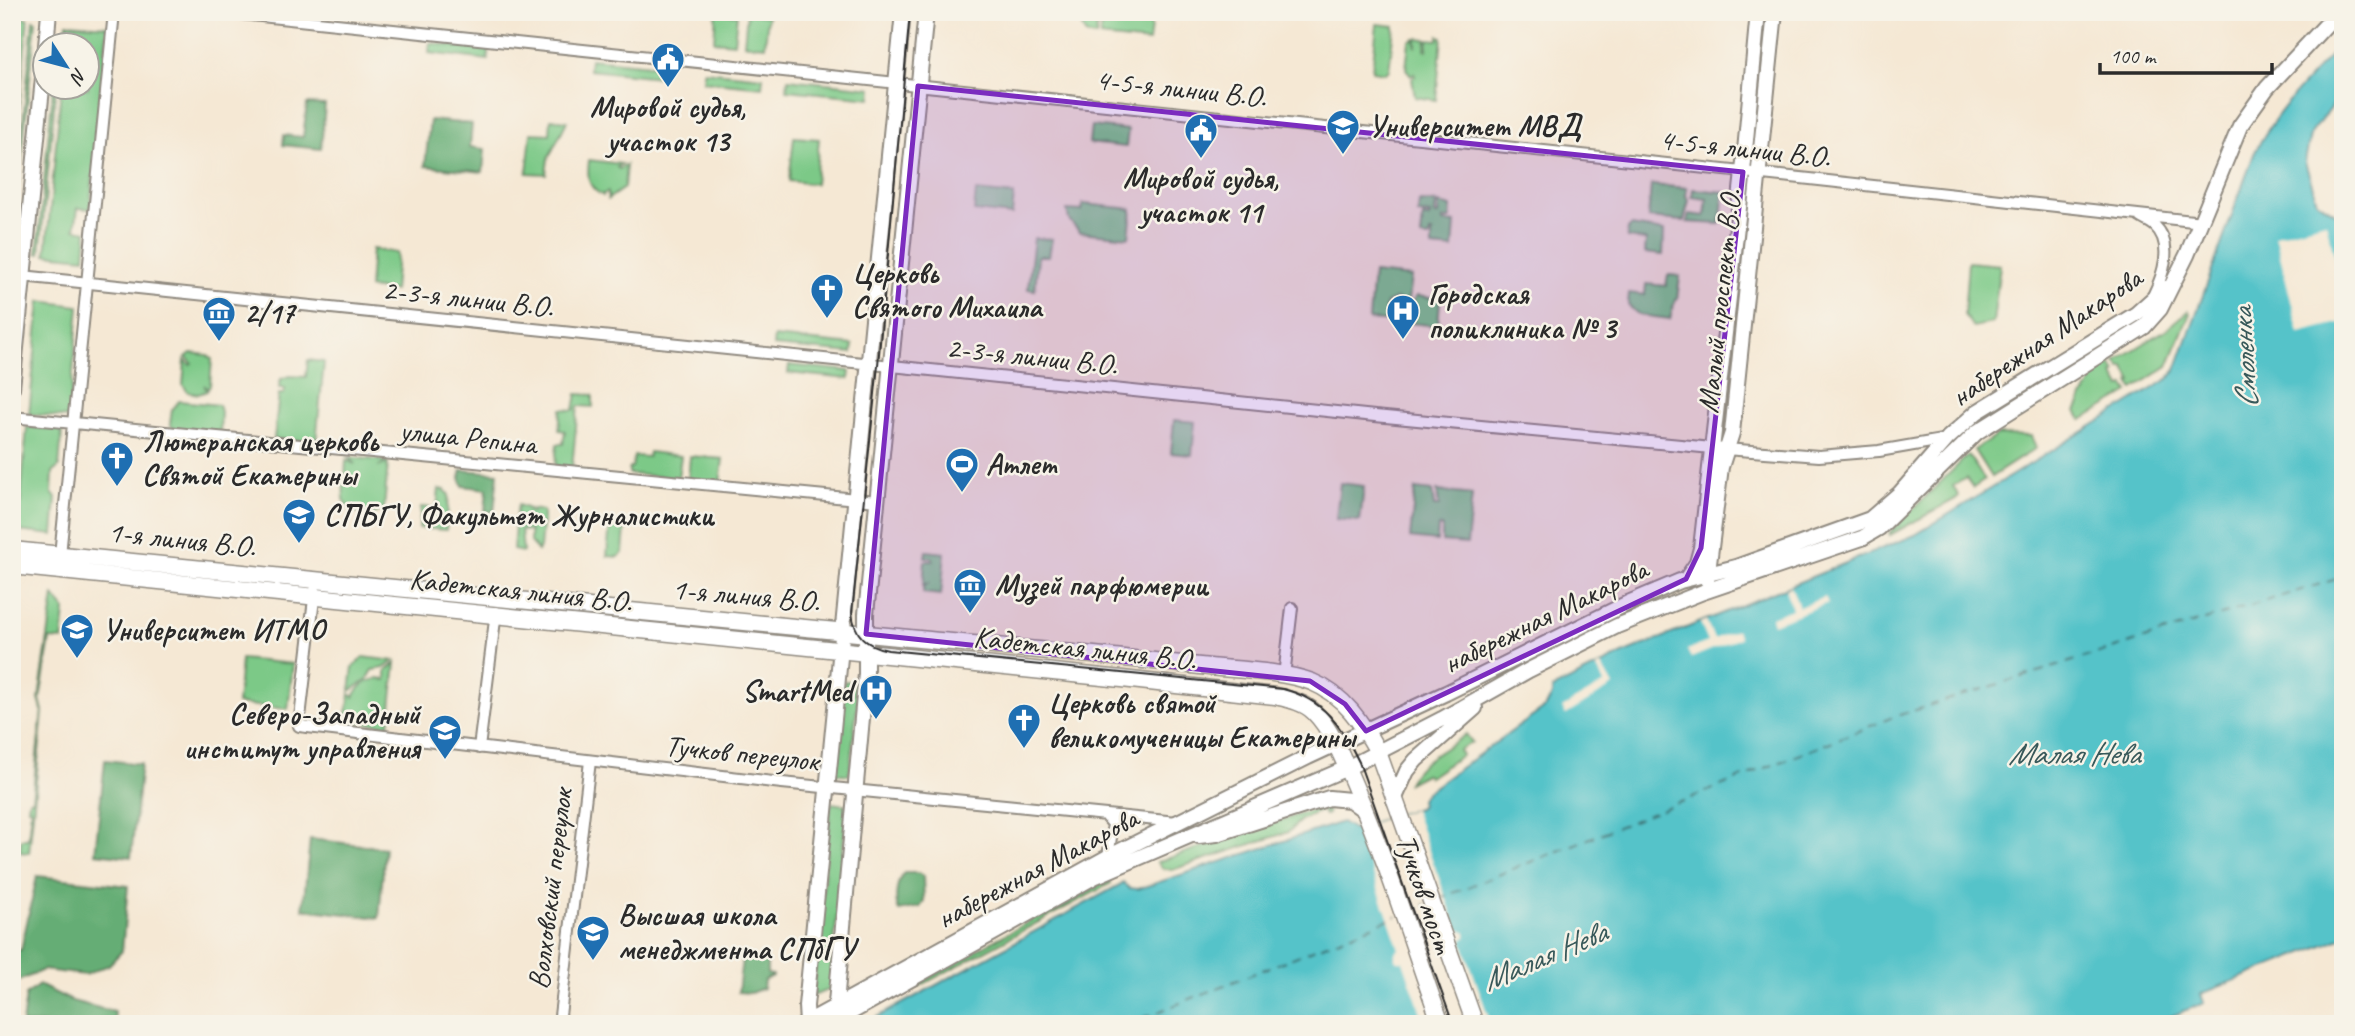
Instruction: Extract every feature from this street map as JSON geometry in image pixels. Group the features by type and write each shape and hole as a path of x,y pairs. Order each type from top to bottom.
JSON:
{"main road":[{"path":"47,32 49,12"},
{"path":"805,1023 903,12"},
{"path":"831,1023 836,1006 855,789 866,653 866,614 926,12"},
{"name":"Малый проспект В.О.","path":"1686,579 1697,563 1701,548 1719,448 1758,12"},
{"name":"Малый проспект В.О.","path":"1703,592 1709,574 1721,467 1719,448 1732,433 1775,12"},
{"path":"2172,282 2202,222 2240,126 2267,88 2339,12"},
{"path":"12,388 18,276 39,102"},
{"name":"набережная Макарова","path":"805,1023 1108,857 1308,757 1639,598 1686,579 1736,567 1870,519 1900,493 1948,438 1977,412 2136,314 2172,282"},
{"name":"набережная Макарова","path":"831,1023 1096,876 1347,768 1617,626 1703,592 1862,538 1897,513 1959,449 1993,421 2144,327 2160,309 2172,282"},
{"name":"1-я линия В.О.","path":"12,550 317,580 497,607 866,634 1139,659 1284,676 1310,681 1345,704 1378,752 1397,806"},
{"name":"Кадетская линия В.О.","path":"12,566 314,597 497,607 841,651 1275,696 1304,706 1320,719 1347,768 1368,817"},
{"path":"1397,806 1407,772 1416,760 1494,691"},
{"path":"1308,757 1319,743 1320,719"},
{"path":"1180,839 1217,834 1329,798 1350,800 1368,817"},
{"name":"Тучков мост","path":"1397,806 1475,1024"},
{"name":"Тучков мост","path":"1368,817 1441,1024"}],"street":[{"path":"60,555 114,12"},
{"name":"4-5-я линии В.О.","path":"222,12 1760,173 2202,222"},
{"path":"2134,214 2155,226 2162,236 2165,249 2164,267 2149,303"},
{"name":"2-3-я линии В.О.","path":"18,276 1376,416 1719,448 1819,456 1879,451 1948,438"},
{"name":"улица Репина","path":"12,416 877,501"},
{"path":"1948,438 1959,449"},
{"path":"314,597 317,580"},
{"name":"Тучков переулок","path":"314,597 299,726 827,787 1180,822"},
{"path":"479,748 497,607"},
{"path":"1284,676 1292,608"},
{"name":"Волховский переулок","path":"559,1024 590,761"},
{"path":"1105,816 1113,824 1108,857"}],"highlighted area":[{"path":"918,86 1743,172 1701,548 1686,579 1366,731 1345,704 1310,681 866,634"}],"green space":[{"path":"716,12 737,15 734,43 714,41"},
{"path":"1084,12 1144,12 1151,26 1149,42 1100,37 1101,27 1097,26 1096,37 1086,35 1082,27"},
{"path":"747,13 768,16 765,46 744,44"},
{"path":"12,17 28,18 12,179"},
{"path":"33,20 36,21 35,32 32,32 32,59 12,251"},
{"path":"67,23 108,26 102,87 102,32 66,32"},
{"path":"1377,24 1394,26 1389,70 1385,73 1372,71"},
{"path":"1438,36 1442,37 1436,100 1415,97 1412,78 1415,76 1406,69 1409,41 1414,38 1416,48 1416,38 1426,39 1427,50 1428,39 1438,40"},
{"path":"430,43 489,50 488,60 429,53"},
{"path":"590,59 660,66 659,77 589,70"},
{"path":"704,71 763,77 762,87 703,81"},
{"path":"788,79 872,88 871,98 787,90"},
{"path":"52,102 55,102 40,254 37,253"},
{"path":"60,102 101,102 90,209 78,208 75,229 87,231 85,258 46,254"},
{"path":"307,104 325,105 321,149 283,145 284,135 303,137"},
{"path":"551,119 567,121 548,159 546,174 527,173 531,133 550,134"},
{"path":"430,120 472,124 470,147 485,149 483,172 425,166"},
{"path":"1091,126 1128,130 1126,147 1089,143"},
{"path":"794,137 819,139 815,184 789,181"},
{"path":"589,160 621,164 617,167 619,169 626,165 624,188 608,199 608,192 603,196 598,193 589,181"},
{"path":"1651,185 1687,188 1686,196 1689,200 1684,221 1648,218"},
{"path":"1693,189 1724,192 1720,224 1687,222 1689,214 1705,216 1707,199 1692,197"},
{"path":"976,191 1014,195 1012,215 974,211"},
{"path":"1419,202 1436,203 1435,215 1438,215 1439,204 1451,207 1450,219 1443,219 1443,222 1455,223 1453,249 1432,247 1432,233 1429,238 1421,237 1423,217 1429,218 1430,215 1418,214"},
{"path":"1744,203 1752,203 1732,391 1721,423"},
{"path":"1083,204 1132,209 1129,237 1080,232 1069,220 1067,210 1082,211"},
{"path":"1631,226 1664,231 1663,255 1645,253 1646,240 1627,238"},
{"path":"1034,238 1052,239 1049,256 1038,256 1035,290 1028,289"},
{"path":"372,249 397,253 394,291 369,288"},
{"path":"1968,262 2000,265 1993,323 1973,327 1964,315"},
{"path":"1373,273 1411,277 1408,300 1404,307 1401,301 1396,299 1386,303 1385,309 1388,313 1399,315 1395,322 1369,320"},
{"path":"1668,275 1680,276 1677,299 1670,319 1639,315 1628,305 1629,293 1645,295 1646,284 1666,286"},
{"path":"1416,296 1440,299 1438,326 1400,322"},
{"path":"40,301 79,306 69,418 29,414"},
{"path":"2188,311 2190,313 2168,366 2133,389 2130,383 2132,381 2124,367 2121,368 2116,361 2167,329"},
{"path":"774,337 853,345 852,353 773,346"},
{"path":"191,353 207,355 212,359 210,386 208,389 204,385 207,391 199,394 188,392 183,385 185,360 190,365 192,363 186,357"},
{"path":"308,360 324,362 316,442 274,439 279,394 284,394 285,389 279,388 281,379 289,376 306,377"},
{"path":"2111,364 2116,372 2113,374 2121,387 2125,386 2129,392 2082,420 2076,411 2096,373"},
{"path":"789,365 850,371 849,379 788,373"},
{"path":"577,394 593,395 593,407 578,406 572,468 555,466 557,444 563,444 565,431 559,430 561,409 574,410"},
{"path":"179,401 219,405 220,433 173,428 170,424 172,410"},
{"path":"1174,420 1195,422 1192,455 1171,453"},
{"path":"27,427 62,430 59,467 53,472 52,493 56,498 53,535 18,531"},
{"path":"1998,435 2031,436 2036,448 1991,477 1974,450"},
{"path":"649,452 681,456 678,478 629,474 634,456 648,457"},
{"path":"1968,455 1985,480 1973,488 1966,478 1953,486 1959,497 1890,535 1889,533"},
{"path":"690,456 723,459 720,483 688,480"},
{"path":"348,457 386,461 378,467 388,463 384,509 369,514 356,512 347,506 343,492 344,480 347,478 346,460 355,464"},
{"path":"462,470 498,473 494,512 485,511 487,489 463,486 460,478"},
{"path":"1340,483 1364,486 1360,521 1336,519"},
{"path":"439,489 445,490 449,495 446,530 419,528 421,507 437,508"},
{"path":"1415,489 1432,491 1434,506 1439,506 1437,491 1472,495 1467,544 1442,542 1442,527 1438,527 1437,541 1410,538"},
{"path":"518,505 529,509 527,511 543,511 543,524 535,523 535,527 542,527 538,551 530,542 530,531 521,530 523,552 513,550 515,525 519,525 519,520 515,521"},
{"path":"610,524 625,528 623,553 618,557 607,556"},
{"path":"926,551 945,553 941,595 923,593 923,587 929,583 923,585 925,561 933,561 932,558 925,557"},
{"path":"54,596 65,610 62,640 50,639 40,699 43,711 29,853 20,852 21,839 28,839 31,809 28,808 29,800 32,800 42,710 39,699"},
{"path":"363,657 394,661 384,668 373,670 367,680 350,691 353,667"},
{"path":"241,659 293,664 288,709 237,704"},
{"path":"396,663 389,725 348,722 346,719 350,694 354,697 363,685 371,680 386,680 386,671"},
{"path":"844,681 860,682 849,775 833,773"},
{"path":"1466,734 1472,742 1459,750 1462,755 1429,777 1425,774 1408,783 1426,761"},
{"path":"105,760 141,764 131,857 95,853"},
{"path":"831,803 847,805 830,989 813,996"},
{"path":"1327,805 1328,814 1325,815 1322,810 1301,820 1288,832 1172,870 1162,868 1157,862"},
{"path":"310,839 385,848 379,918 303,909"},
{"path":"904,873 918,873 923,876 924,902 920,907 899,911 897,891"},
{"path":"37,876 128,886 122,951 109,965 85,975 43,970 12,984 12,950 21,950"},
{"path":"1109,878 1111,883 907,993 905,989"},
{"path":"742,959 767,961 767,974 773,976 764,980 763,988 751,993 738,992"},
{"path":"39,985 72,1001 115,1012 114,1024 22,1024 26,995"}],"water":[{"name":"Малая Нева","path":"2343,42 2343,91 2310,135 2305,162 2317,201 2343,218 2343,937 2201,994 2204,1003 2152,1024 865,1024 1123,883 1129,888 1138,889 1342,822 1353,829 1418,808 1425,793 1546,707 1552,689 1627,652 1915,535 2168,379 2176,370 2262,138 2306,81"}],"pier":[{"path":"2326,222 2343,291 2343,322 2299,333 2275,235"},
{"path":"1791,586 1799,607 1825,597 1828,603 1773,624 1771,617 1792,609 1785,589"},
{"path":"1706,620 1714,639 1737,630 1740,638 1691,658 1687,650 1708,642 1700,623"},
{"path":"1601,665 1613,686 1566,715 1562,708 1605,683 1596,667"},
{"path":"1414,809 1457,928 1466,932 1462,941 1491,1024 1425,1024 1403,961 1395,958 1399,949 1357,828"}],"ferry route":[{"path":"1438,899 1893,717 2343,577"},
{"path":"1409,911 1426,904"},
{"path":"1128,1024 1397,916"}],"tram line":[{"path":"910,12 878,365 852,612 858,633 873,646 888,650 1283,689 1320,707 1346,737 1359,762 1453,1024"}],"place":[{"name":"Мировой судья, участок 13","path":"668,89"},
{"name":"Университет МВД","path":"1343,156"},
{"name":"Мировой судья, участок 11","path":"1201,160"},
{"name":"Церковь Святого Михаила","path":"827,320"},
{"name":"Городская поликлиника № 3","path":"1403,341"},
{"name":"2/17","path":"219,343"},
{"name":"Лютеранская церковь Святой Екатерины","path":"117,488"},
{"name":"Атлет","path":"962,494"},
{"name":"СПБГУ, Факультет Журналистики","path":"299,545"},
{"name":"Музей парфюмерии","path":"970,615"},
{"name":"Университет ИТМО","path":"77,660"},
{"name":"SmartMed","path":"876,721"},
{"name":"Церковь святой великомученицы Екатерины","path":"1024,750"},
{"name":"Северо-Западный институт управления","path":"445,761"},
{"name":"Высшая школа менеджмента СПбГУ","path":"593,962"}],"water label":[{"name":"Смоленка","path":"2244,358"}]}
